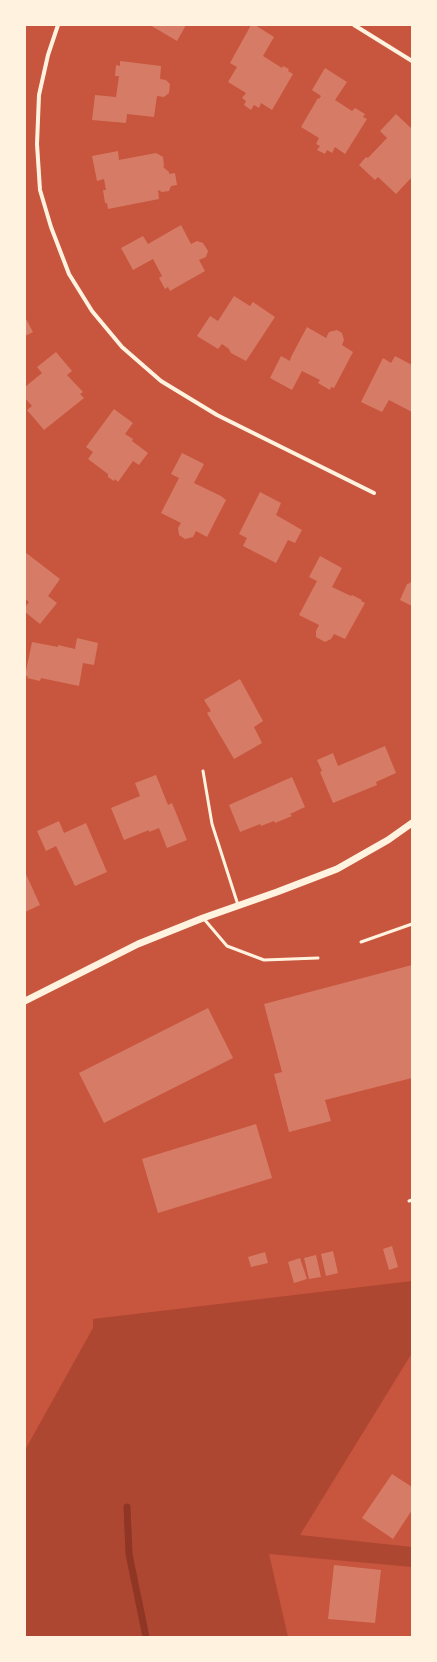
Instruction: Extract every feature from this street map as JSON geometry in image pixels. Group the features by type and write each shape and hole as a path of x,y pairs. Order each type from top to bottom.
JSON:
{"street":[{"path":"58,25 48,55 39,96 37,144 40,190 51,227 69,274 92,310 122,347 161,381 217,415 374,493"},
{"path":"354,25 412,61"},
{"path":"25,1002 138,944 203,918 337,869 388,840 412,823"}],"lane":[{"path":"203,771 212,824 238,905"},
{"path":"203,918 227,946 264,960 318,958"},
{"path":"361,942 412,924"}],"shaded area":[{"path":"412,1281 412,1353 300,1535 412,1547 412,1567 269,1554 288,1637 25,1637 25,1450 93,1328 93,1319"}],"building":[{"path":"150,25 186,25 177,41"},
{"path":"251,25 255,25 274,37 263,56 282,68 283,66 289,69 288,71 293,74 272,110 261,103 259,108 254,105 251,110 244,105 246,101 242,98 246,93 228,82 237,67 230,63"},
{"path":"120,61 161,66 160,79 166,80 170,84 169,93 164,97 157,96 154,117 127,114 126,123 92,120 95,95 116,97 119,76 115,76 116,65 120,66"},
{"path":"325,68 347,82 335,100 352,111 355,108 365,114 363,117 367,119 345,154 335,147 332,153 327,150 325,154 317,150 320,146 316,144 319,138 301,127 318,98 319,99 321,96 312,90"},
{"path":"396,114 412,129 412,177 396,194 378,177 375,180 359,165 366,157 368,158 387,138 380,131"},
{"path":"118,151 119,160 156,153 163,157 163,167 169,172 169,174 175,173 177,185 171,186 169,191 162,192 158,190 159,199 108,209 107,203 105,203 103,190 106,190 104,179 97,181 92,156"},
{"path":"181,225 191,244 197,241 203,243 208,251 206,257 199,260 205,271 170,291 168,287 165,289 159,278 162,276 153,259 133,270 121,248 143,236 148,244"},
{"path":"234,296 250,306 253,302 275,317 246,361 231,353 229,349 222,344 218,349 197,336 210,316 218,321"},
{"path":"25,317 33,332 25,336"},
{"path":"307,327 326,338 329,332 337,330 342,333 344,340 342,345 353,352 334,388 331,387 330,390 318,383 320,380 302,371 292,390 270,378 281,356 290,361"},
{"path":"56,352 72,371 67,375 83,392 80,394 84,398 44,430 27,410 32,406 25,398 25,387 42,373 37,367"},
{"path":"395,356 412,365 412,412 389,400 382,412 361,402 383,358 391,363"},
{"path":"114,409 133,423 125,434 133,439 132,441 148,453 139,465 133,461 118,482 115,479 114,481 108,477 108,474 88,459 93,452 86,447"},
{"path":"182,453 204,464 194,483 226,500 207,537 196,531 193,537 185,539 179,535 178,528 181,523 161,513 179,478 171,474"},
{"path":"260,492 281,503 276,515 302,530 295,543 288,540 276,563 243,546 247,538 239,534"},
{"path":"25,552 60,579 48,596 57,603 40,624 25,612 25,607 29,602 25,599"},
{"path":"320,556 342,568 332,587 351,596 352,595 365,603 345,639 334,634 331,639 325,642 316,637 316,631 319,625 299,615 317,581 309,577"},
{"path":"412,580 412,606 400,600 407,584"},
{"path":"77,638 98,643 94,665 83,663 79,686 41,678 40,681 27,678 28,676 25,676 32,642 58,647 58,645 75,649"},
{"path":"240,679 263,721 254,727 262,743 234,759 207,713 211,711 204,700"},
{"path":"385,746 396,773 376,782 377,785 333,803 320,772 322,771 317,760 333,753 338,766"},
{"path":"156,775 168,805 172,803 187,840 167,848 159,828 149,832 149,830 124,840 111,808 140,796 135,783"},
{"path":"292,777 305,807 290,814 292,816 275,823 274,821 261,826 260,824 240,832 229,805"},
{"path":"59,821 64,833 86,823 107,872 75,886 56,846 46,851 37,831"},
{"path":"25,872 40,905 25,912"},
{"path":"412,965 412,1078 325,1100 331,1121 289,1132 274,1074 282,1072 264,1004"},
{"path":"208,1008 233,1058 104,1123 79,1073"},
{"path":"256,1124 272,1178 158,1213 142,1159"},
{"path":"392,1246 398,1267 389,1270 383,1249"},
{"path":"333,1251 338,1273 326,1276 321,1254"},
{"path":"265,1252 268,1263 251,1267 248,1257"},
{"path":"316,1255 321,1277 309,1279 304,1258"},
{"path":"300,1258 307,1279 294,1283 288,1262"},
{"path":"392,1474 412,1487 412,1510 393,1539 362,1518"},
{"path":"334,1565 381,1570 375,1623 328,1619"}],"waterway":[{"path":"127,1507 129,1554 146,1637"}]}
